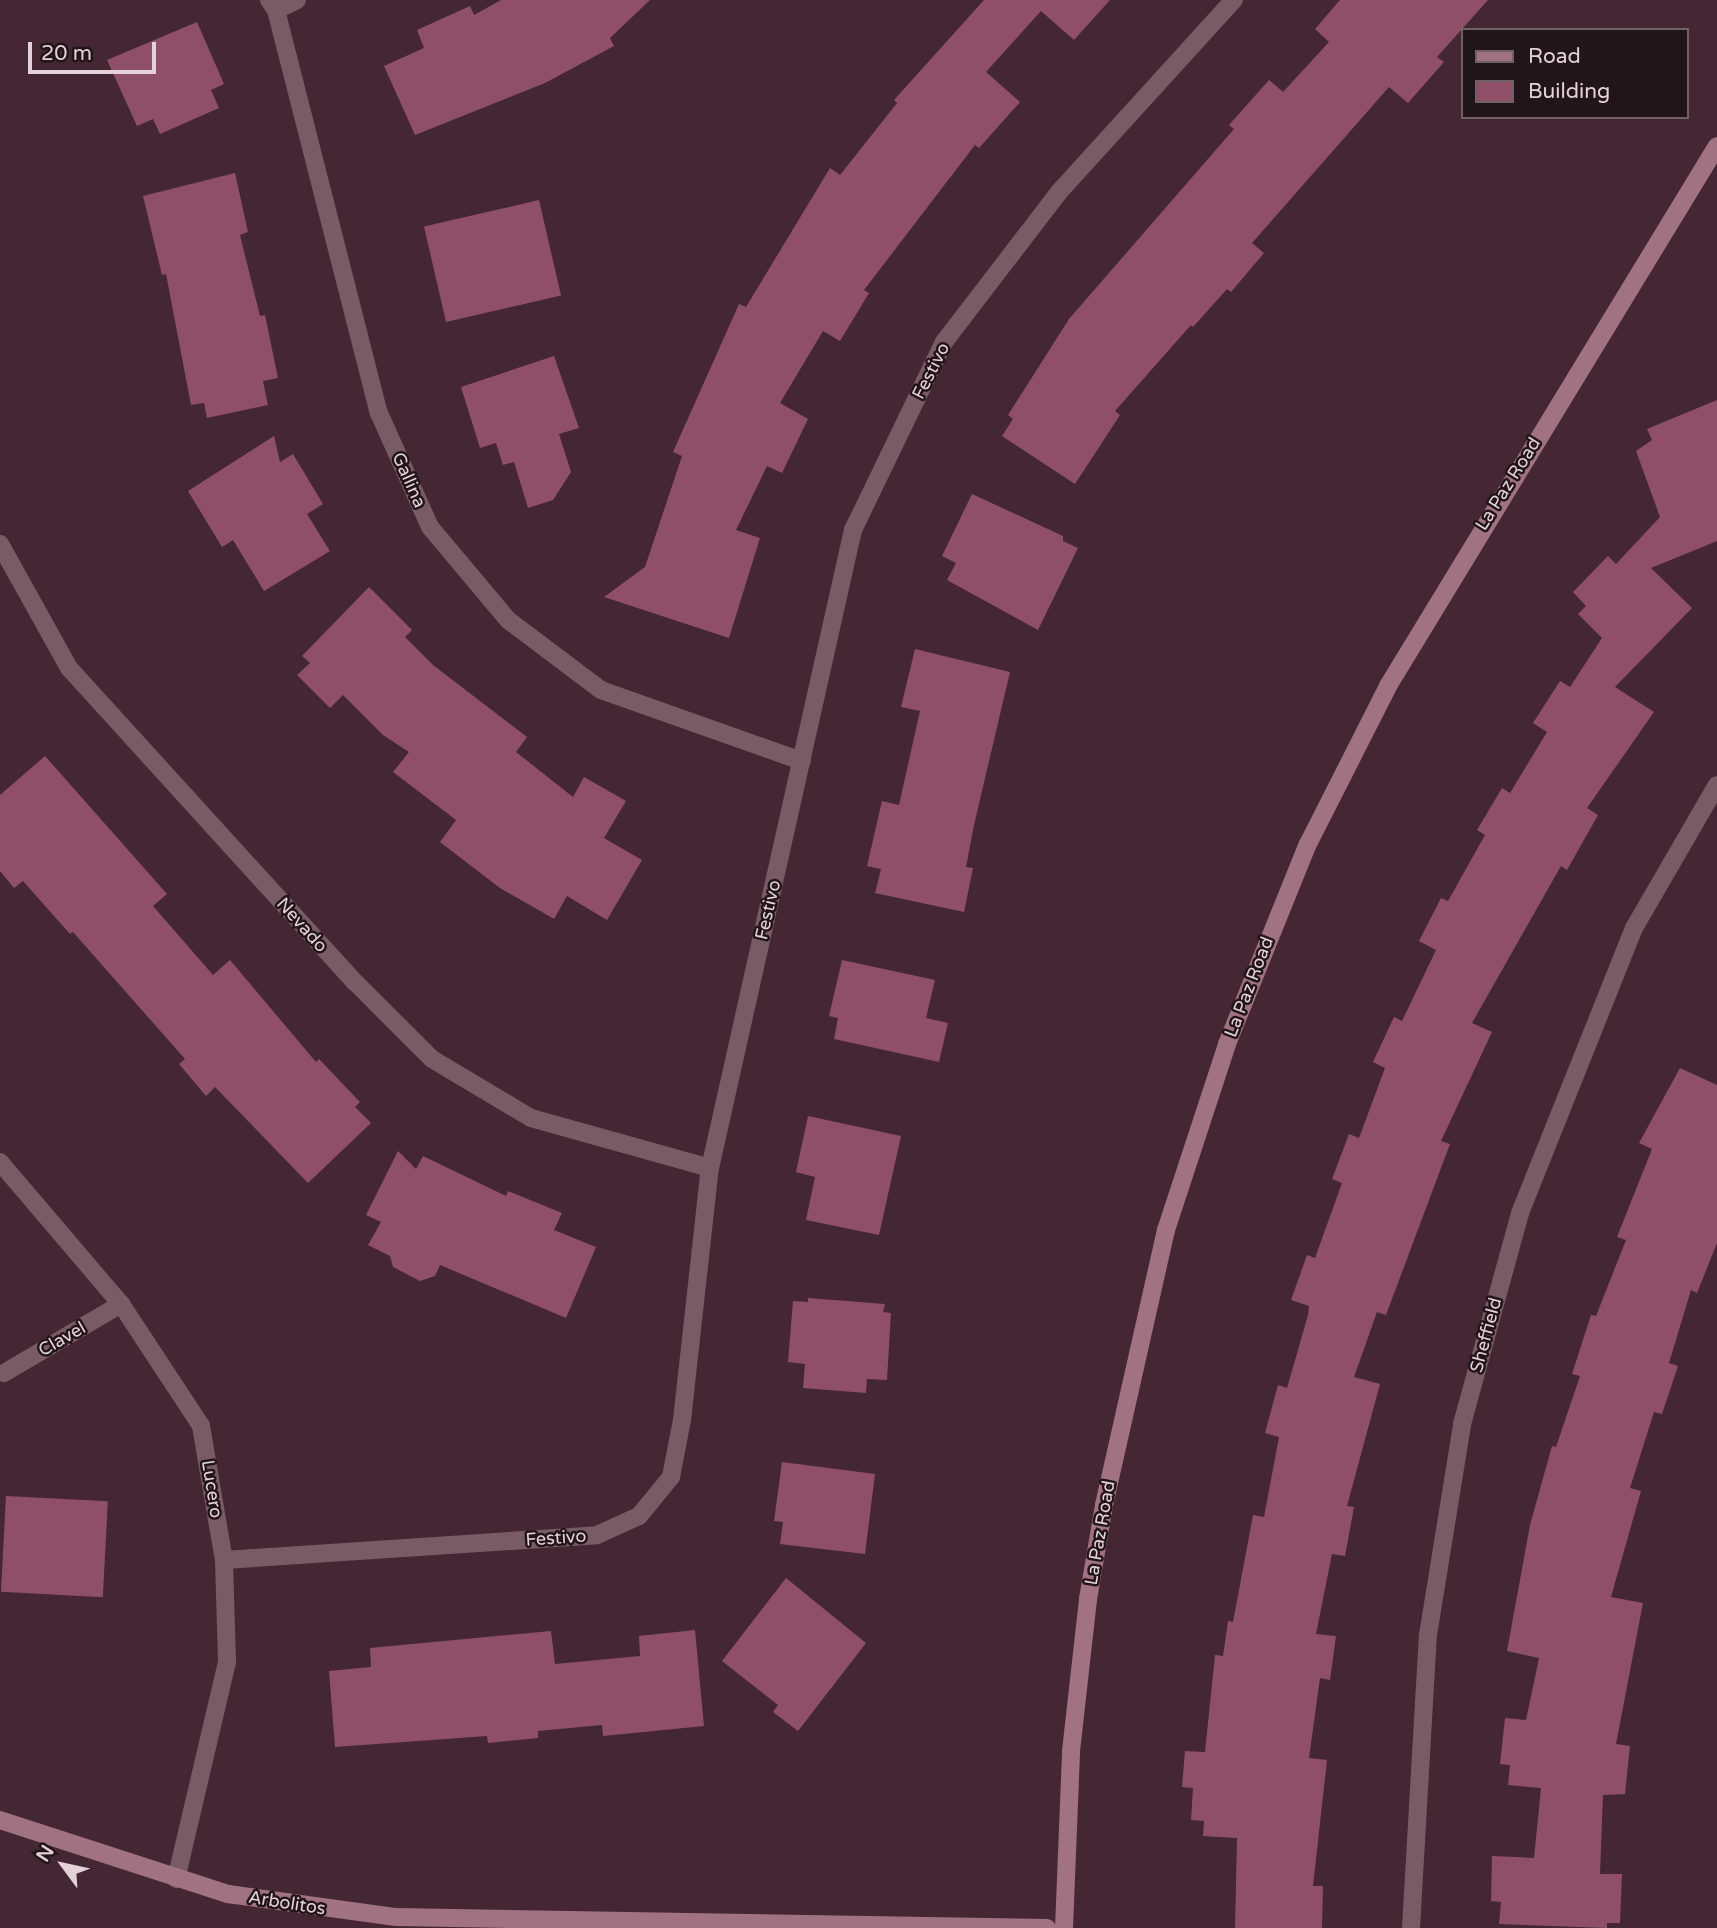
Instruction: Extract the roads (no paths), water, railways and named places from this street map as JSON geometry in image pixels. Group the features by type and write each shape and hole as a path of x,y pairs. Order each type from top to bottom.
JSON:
{"main road":[{"name":"La Paz Road","path":"1064,1928 1073,1738 1104,1506 1166,1230 1227,1044 1308,844 1388,686 1712,167 1717,146"},
{"name":"Arbolitos","path":"0,1820 176,1879 291,1905 396,1917 1047,1928"}],"street":[{"path":"272,5 297,0"},
{"name":"Festivo","path":"224,1560 597,1535 639,1516 671,1477 682,1420 710,1168 853,530 944,342 1059,192 1234,0"},
{"name":"Gallina","path":"272,5 379,413 430,527 508,620 601,690 802,761"},
{"name":"Nevado","path":"0,544 69,667 355,983 432,1059 531,1118 710,1168"},
{"name":"Sheffield","path":"1411,1928 1428,1635 1462,1424 1525,1200 1634,928 1717,785"},
{"name":"Lucero","path":"0,1162 121,1304 201,1426 224,1560 227,1662 176,1879"},
{"name":"Clavel","path":"4,1373 121,1304"}]}
